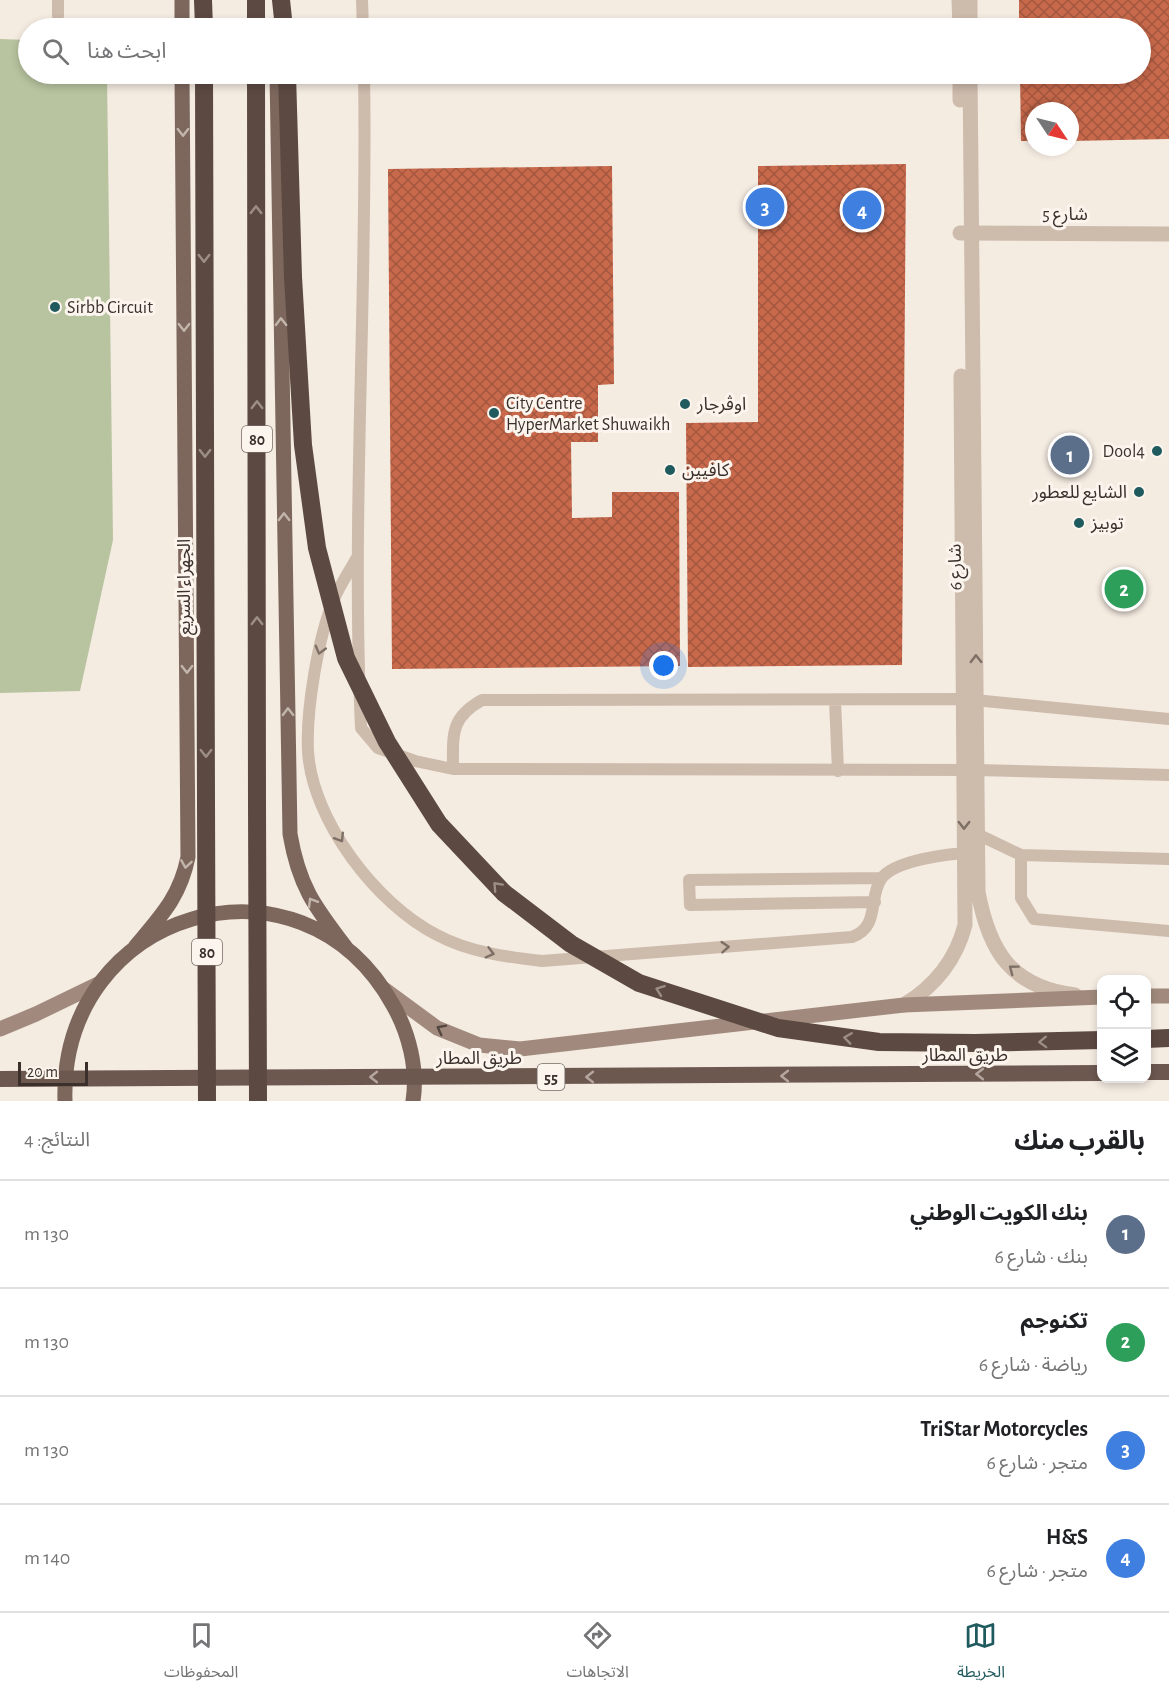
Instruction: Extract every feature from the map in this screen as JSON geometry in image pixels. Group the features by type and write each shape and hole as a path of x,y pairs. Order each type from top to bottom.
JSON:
{"highway":[{"path":"203,0 204,18"},
{"path":"256,0 256,18"},
{"path":"281,0 283,18"},
{"name":"الجهراء السريع","path":"204,84 207,1101"},
{"name":"80","path":"256,84 258,1101"},
{"path":"287,84 293,278 303,445 317,548 346,658 387,742 440,824 504,893 571,944 639,983 674,995 778,1028 879,1042 975,1043 1097,1040"},
{"path":"1151,1039 1169,1038"},
{"path":"1151,1072 1169,1072"},
{"name":"طريق المطار","path":"0,1079 1097,1073"}],"main road":[{"path":"182,0 182,18"},
{"path":"275,0 276,18"},
{"name":"الجهراء السريع","path":"135,947 164,913 183,881 188,856 182,84"},
{"path":"277,84 290,834 302,884 313,906 347,949"},
{"name":"55","path":"65,1101 67,1052 83,1009 98,984 135,947 167,927 204,915 242,912 297,922 347,949 366,966 384,989 400,1017 408,1039 413,1066 413,1101"},
{"path":"0,1029 98,984"},
{"name":"طريق المطار","path":"384,989 437,1028 479,1046 520,1049 904,1005 1094,997"},
{"path":"1151,996 1169,996"}],"street":[{"path":"959,0 960,18"},
{"path":"970,0 970,18"},
{"name":"شارع 6","path":"961,84 965,153"},
{"name":"شارع 6","path":"904,1005 931,985 952,959 960,943 965,925 971,853 965,232 965,153 969,84"},
{"name":"شارع 5","path":"965,232 1169,234"},
{"name":"شارع 6","path":"970,770 977,834 971,853 984,927 1005,963 1034,983 1051,990 1094,997"}],"lane":[{"path":"58,0 58,16"},
{"path":"362,0 363,18"},
{"path":"363,84 365,154 356,557 362,728 378,748 415,761 453,769 970,770 1169,776"},
{"path":"356,557 334,599 317,662 308,751 314,784 329,822 373,885 406,915 436,935 472,949 503,957 542,961 852,937 860,934 872,918 882,878 889,870 901,865 971,853"},
{"path":"453,769 455,723 466,709 482,700 970,700 1169,719"},
{"path":"835,700 838,771"},
{"path":"977,834 1021,855 1169,859"},
{"path":"1021,855 1021,898 1034,919 1169,931"},
{"path":"875,902 690,905 689,880 882,878"}],"green space":[{"name":"Sirbb Circuit","path":"0,39 18,40 18,84 107,84 113,540 80,691 0,693"}],"building":[{"path":"1019,0 1169,0 1169,139 1079,141 1079,102 1025,102 1025,141 1021,141 1020,84 1151,84 1151,18 1019,18"},
{"path":"906,164 902,665 688,667 686,423 758,422 758,166"},
{"name":"City Centre HyperMarket Shuwaikh","path":"612,166 614,384 598,385 598,442 571,442 572,518 612,517 612,492 679,492 680,666 392,669 388,169"}],"place":[{"name":"TriStar Motorcycles","path":"765,207"},
{"name":"H&S","path":"862,210"},
{"name":"Sirbb Circuit","path":"55,307"},
{"name":"اوڤرجار","path":"685,404"},
{"name":"City Centre HyperMarket Shuwaikh","path":"494,413"},
{"name":"Dool4","path":"1157,451"},
{"name":"بنك الكويت الوطني","path":"1070,455"},
{"name":"كافيين","path":"670,470"},
{"name":"الشايع للعطور","path":"1139,492"},
{"name":"توبيز","path":"1079,523"},
{"name":"تكنوجم","path":"1124,589"}]}
